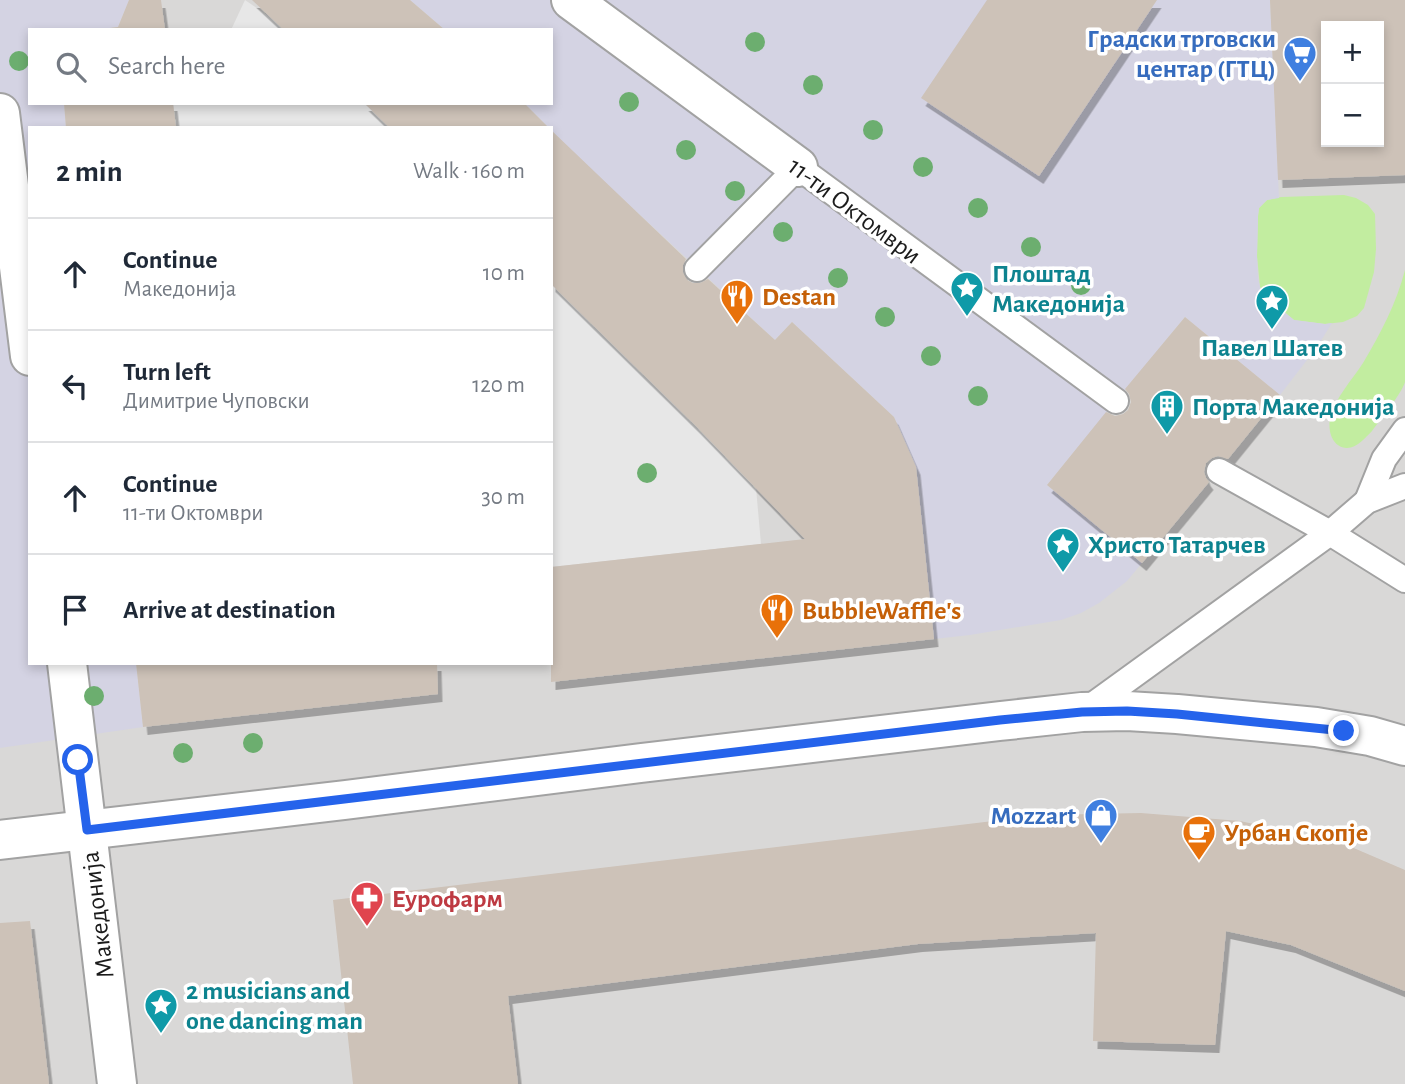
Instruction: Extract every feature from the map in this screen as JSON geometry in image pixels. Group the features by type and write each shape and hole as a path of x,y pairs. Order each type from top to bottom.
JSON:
{"street":[{"name":"11-ти Октомври","path":"591,6 798,167"},
{"path":"0,113 28,340"},
{"name":"Македонија","path":"66,665 117,1084"},
{"path":"0,840 1082,712 1177,714 1316,727 1370,736 1405,746"}],"lane":[{"path":"698,269 798,167"},
{"name":"11-ти Октомври","path":"798,167 1116,401"},
{"path":"1367,501 1384,459 1405,430"},
{"path":"1219,471 1330,533 1405,580"},
{"path":"1082,712 1330,533 1367,501 1405,486"}],"shaded area":[{"path":"0,0 1405,0 1405,1084 0,1084"},
{"path":"0,0 129,0 118,27 28,28 28,105 64,105 66,126 28,126 28,665 136,665 143,727 0,748"},
{"path":"245,0 282,28 232,28"},
{"name":"Плоштад Македонија","path":"410,0 1270,0 1279,198 1267,200 1259,208 1258,278 1265,296 1294,320 1332,323 1280,395 1185,317 1047,485 1142,563 1127,581 1081,613 1061,620 934,639 916,467 894,417 792,322 775,340 598,176 553,132 553,126 547,126 526,105 553,105 553,28 443,28"},
{"path":"173,105 366,105 388,126 176,126"},
{"path":"553,286 756,488 761,544 553,567"}],"green space":[{"path":"1344,195 1368,205 1375,214 1374,272 1364,308 1357,316 1343,322 1325,324 1294,320 1265,296 1260,287 1257,256 1259,208 1267,200 1281,197"},
{"path":"1405,270 1405,382 1372,431 1353,447 1341,447 1330,432 1332,411 1382,329"}],"building":[{"path":"129,0 161,0 165,28 110,28 118,27"},
{"path":"252,0 410,0 443,28 282,28"},
{"path":"987,0 1157,0 1039,176 921,98"},
{"name":"Градски трговски центар (ГТЦ)","path":"1270,0 1405,0 1405,175 1278,180"},
{"path":"64,105 173,105 176,126 66,126"},
{"path":"366,105 526,105 547,126 388,126"},
{"path":"553,132 686,259 683,272 687,280 700,283 708,279 775,340 792,322 894,417 916,467 934,639 551,682 553,567 805,539 696,426 553,286"},
{"name":"Порта Македонија","path":"1185,317 1280,395 1228,459 1218,456 1206,463 1204,472 1209,482 1142,563 1047,485 1106,412 1115,416 1128,410 1131,402 1125,389"},
{"path":"136,665 437,665 438,694 143,727"},
{"path":"1141,813 1240,821 1342,843 1405,870 1405,991 1291,945 1226,931 1215,1045 1093,1041 1096,933 918,944 508,996 518,1084 353,1084 333,900 1044,815"},
{"path":"30,921 49,1084 0,1084 0,923"}],"place":[{"name":"Градски трговски центар (ГТЦ)","path":"1300,83"},
{"name":"Плоштад Македонија","path":"967,318"},
{"name":"Destan","path":"737,326"},
{"name":"Павел Шатев","path":"1272,331"},
{"name":"Порта Македонија","path":"1167,436"},
{"name":"Христо Татарчев","path":"1063,574"},
{"name":"BubbleWaffle's","path":"777,640"},
{"name":"Mozzart","path":"1101,845"},
{"name":"Урбан Скопје","path":"1199,862"},
{"name":"Eуpoфapм","path":"367,928"},
{"name":"2 musicians and one dancing man","path":"161,1035"}],"route":[{"path":"78,760 87,830 1082,712 1177,714 1344,731"}]}
